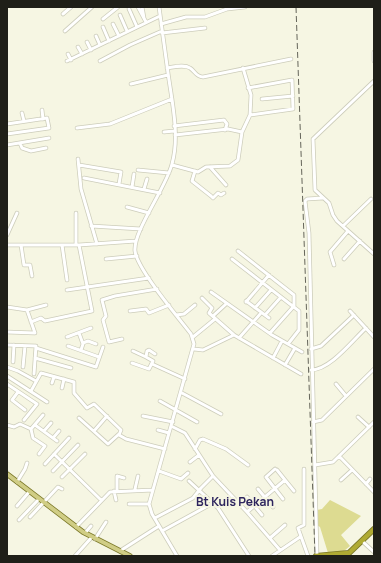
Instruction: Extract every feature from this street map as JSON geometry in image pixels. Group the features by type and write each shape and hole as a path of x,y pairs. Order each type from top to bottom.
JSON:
{"highway":[{"path":"344,555 374,525"},
{"path":"317,556 344,555 350,552 374,529"}],"main road":[{"path":"8,475 76,527 129,556"}],"street":[{"path":"63,14 71,7"},
{"path":"65,31 92,7"},
{"path":"103,19 118,7"},
{"path":"140,7 146,22"},
{"path":"159,7 172,99 174,126 172,165 160,193 140,229 136,241 137,256 157,289 192,337 194,349 150,504 159,526 177,556"},
{"path":"161,24 186,17 206,17 227,9 245,7"},
{"path":"129,9 137,27"},
{"path":"120,15 128,31"},
{"path":"68,54 69,61 160,16"},
{"path":"113,24 118,36"},
{"path":"103,27 109,41"},
{"path":"100,61 130,45 162,32 205,28"},
{"path":"96,36 100,45"},
{"path":"87,42 91,50"},
{"path":"78,47 82,54"},
{"path":"374,52 374,61"},
{"path":"167,68 180,66 188,67 201,77 291,59"},
{"path":"172,165 199,172 210,167 230,166 238,160 242,132 250,115 251,101 243,68"},
{"path":"131,84 168,74"},
{"path":"248,88 292,80 292,110 250,115"},
{"path":"374,81 313,138 315,190 330,203 335,218 374,254"},
{"path":"262,99 293,96"},
{"path":"77,128 110,124 172,99"},
{"path":"42,110 43,119"},
{"path":"22,113 24,122"},
{"path":"15,118 16,123"},
{"path":"7,124 47,118 49,128 7,134"},
{"path":"174,126 224,120 227,124 225,130"},
{"path":"164,132 174,133 230,129 242,132"},
{"path":"7,145 49,138"},
{"path":"20,143 22,148 25,150 46,148"},
{"path":"78,159 81,189 96,244"},
{"path":"79,165 121,172 118,184"},
{"path":"210,167 226,185"},
{"path":"138,170 169,173"},
{"path":"195,171 192,182 214,198 219,193 221,195 224,193"},
{"path":"132,187 134,174"},
{"path":"84,178 160,193"},
{"path":"144,189 147,178"},
{"path":"317,556 314,422 311,370 309,233 306,200 323,198"},
{"path":"343,226 371,199"},
{"path":"127,207 149,213"},
{"path":"7,235 17,213"},
{"path":"31,322 41,318 45,320 92,311 78,245 76,213"},
{"path":"91,226 140,229"},
{"path":"328,258 334,247 348,231"},
{"path":"334,265 330,252 348,231"},
{"path":"7,246 78,245 136,241"},
{"path":"344,259 360,241"},
{"path":"21,245 24,265 30,265 32,276"},
{"path":"62,245 67,280"},
{"path":"238,251 294,295"},
{"path":"106,258 137,256"},
{"path":"232,259 294,306 299,312 300,329 288,344"},
{"path":"269,275 245,301 269,318"},
{"path":"67,290 150,278"},
{"path":"122,339 109,342 103,320 106,316 102,300 114,296 157,289"},
{"path":"255,308 272,290"},
{"path":"211,292 226,304 282,341 302,352"},
{"path":"288,302 294,295"},
{"path":"270,333 294,306 294,295"},
{"path":"265,315 281,297"},
{"path":"202,298 212,308 209,313 234,335 301,374"},
{"path":"192,337 214,318 226,304"},
{"path":"7,308 27,310 46,305"},
{"path":"130,311 146,309 149,313 169,305"},
{"path":"176,315 184,314 195,305"},
{"path":"7,332 34,333 27,310"},
{"path":"350,311 374,337"},
{"path":"239,338 261,313"},
{"path":"311,349 321,346 354,315"},
{"path":"66,337 91,328"},
{"path":"311,370 319,370 328,365 366,328"},
{"path":"79,332 83,343 81,350"},
{"path":"194,349 203,350 234,335"},
{"path":"83,343 88,341 96,344"},
{"path":"273,358 282,341"},
{"path":"7,345 36,346 36,348 96,367 103,347"},
{"path":"13,362 14,345"},
{"path":"23,367 25,346"},
{"path":"68,346 100,357"},
{"path":"34,374 36,348"},
{"path":"285,365 295,348"},
{"path":"146,357 148,350 155,354"},
{"path":"132,363 149,369 153,360 133,352"},
{"path":"35,358 71,368"},
{"path":"66,366 69,358"},
{"path":"152,364 185,379"},
{"path":"7,367 36,381"},
{"path":"34,369 74,382 73,392 86,407 89,408 93,404 121,430 119,434 108,444 79,418"},
{"path":"314,422 322,420 374,369"},
{"path":"31,391 41,373 56,376"},
{"path":"7,376 47,402"},
{"path":"52,383 56,376"},
{"path":"62,388 64,380"},
{"path":"7,384 37,404 24,420"},
{"path":"336,384 346,396"},
{"path":"18,392 12,400 25,410"},
{"path":"182,393 221,414"},
{"path":"160,401 197,422"},
{"path":"31,429 43,415"},
{"path":"94,431 107,416"},
{"path":"143,416 173,422"},
{"path":"358,417 369,427"},
{"path":"315,465 331,463 374,422"},
{"path":"44,431 50,423"},
{"path":"7,425 14,428 20,424 31,429"},
{"path":"35,425 57,441"},
{"path":"172,426 182,431 213,476 280,550"},
{"path":"31,429 33,438 45,446 39,454"},
{"path":"158,430 169,433"},
{"path":"53,438 60,431"},
{"path":"119,434 126,440 165,449"},
{"path":"45,464 69,438"},
{"path":"195,448 199,441 203,439 226,449 248,465"},
{"path":"53,471 78,446"},
{"path":"54,454 101,500"},
{"path":"62,477 85,454"},
{"path":"190,462 199,455"},
{"path":"339,456 374,492"},
{"path":"17,482 27,463"},
{"path":"283,499 266,476 276,469 294,490"},
{"path":"304,470 304,525 298,528 300,537 304,540 308,556"},
{"path":"341,480 352,470"},
{"path":"159,471 181,479 188,473"},
{"path":"116,500 115,491 117,476 124,478"},
{"path":"135,489 138,476"},
{"path":"155,518 193,498 213,476"},
{"path":"366,484 370,479"},
{"path":"247,512 285,480"},
{"path":"189,481 213,503 233,530 249,556"},
{"path":"30,517 58,487 62,489"},
{"path":"76,527 109,492 135,489 153,490"},
{"path":"258,489 273,506"},
{"path":"17,506 29,492"},
{"path":"247,497 262,515"},
{"path":"19,520 39,499"},
{"path":"162,531 213,503"},
{"path":"129,504 150,504"},
{"path":"75,556 94,538 106,522"},
{"path":"270,538 285,525"},
{"path":"85,533 91,526"},
{"path":"120,551 159,526"},
{"path":"272,556 300,537"},
{"path":"362,541 374,552"}],"shaded area":[{"path":"330,500 361,516 341,535 350,546 344,551 328,553 320,527 317,525 317,510 322,509"}],"railway":[{"path":"296,7 315,556"}],"district":[{"name":"Bt Kuis Pekan","path":"235,502"}]}
